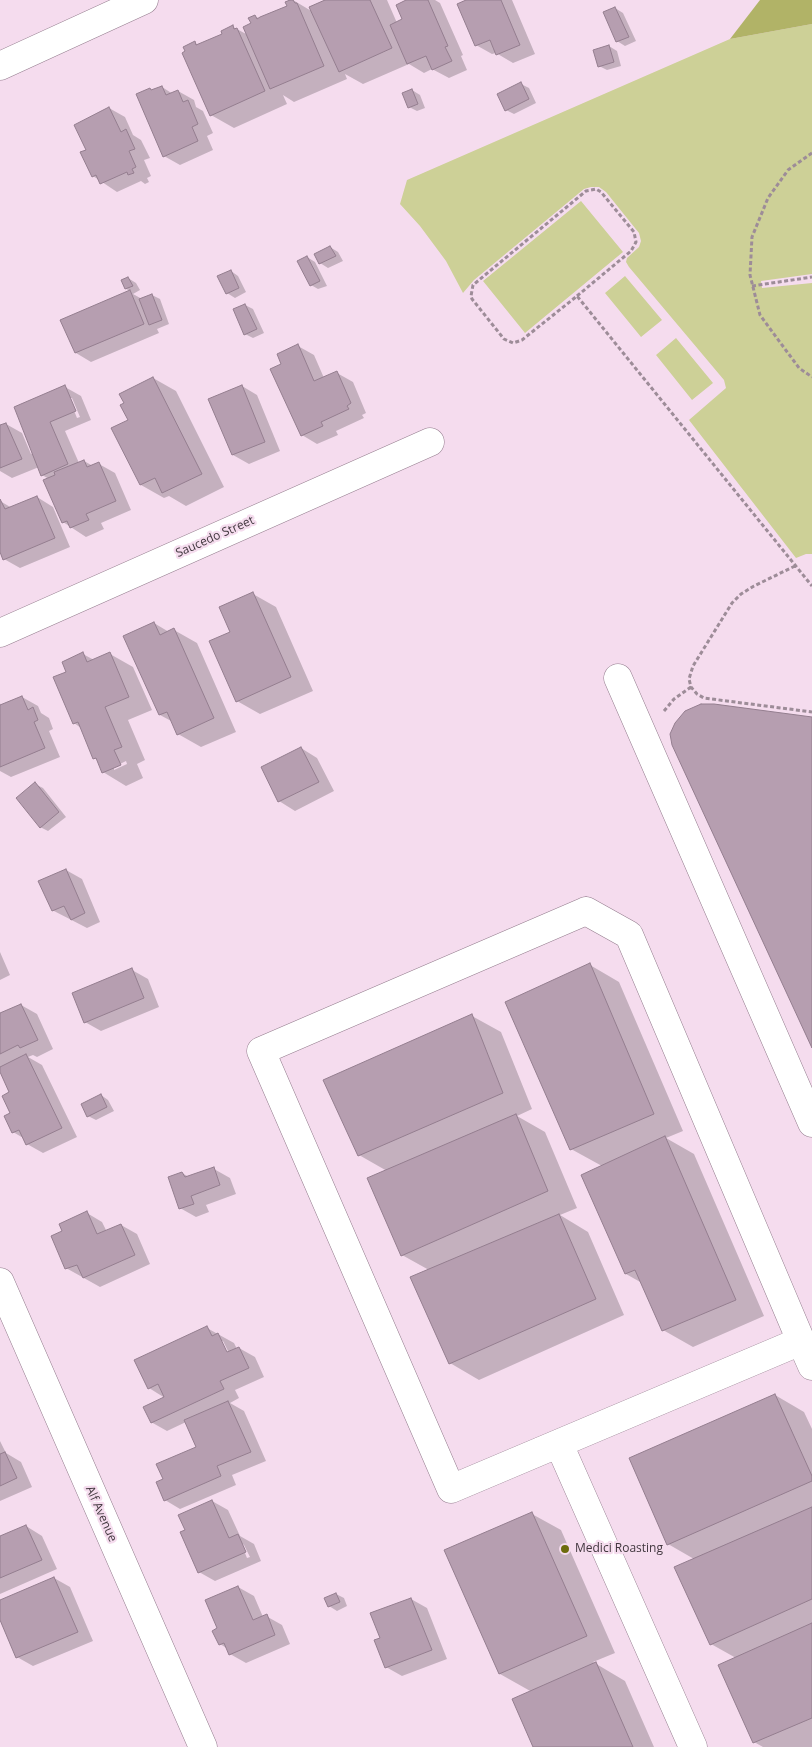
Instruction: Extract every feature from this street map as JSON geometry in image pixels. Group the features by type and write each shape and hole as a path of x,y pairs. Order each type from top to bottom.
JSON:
{"street":[{"path":"0,66 144,0"},
{"name":"Saucedo Street","path":"0,633 430,442"},
{"path":"618,678 812,1123"},
{"path":"801,1341 451,1489 261,1051 586,911 629,935 812,1366"},
{"name":"Alf Avenue","path":"0,1282 203,1747"},
{"path":"559,1444 693,1747"}],"path":[{"path":"812,153 788,170 768,198 752,237 750,275 760,314 800,368 812,377"},
{"path":"596,189 601,192 634,232 636,242 631,251 578,297 522,340 513,343 504,339 471,296 473,285 586,192 596,189"},
{"path":"752,286 812,277"},
{"path":"578,297 812,586"},
{"path":"796,566 754,586 741,594 732,603 693,666 689,679 691,687 704,698 812,712"}],"green space":[{"path":"760,0 812,0 812,24 730,39"},
{"path":"812,24 812,274 761,281 762,288 812,283 812,554 796,558 689,420 726,388 724,380 629,267 626,262 627,258 639,247 641,241 639,233 606,192 599,187 584,189 474,280 463,293 446,261 420,226 400,204 407,180 730,39"},
{"path":"581,201 623,252 525,333 483,281"},
{"path":"625,276 662,320 641,337 605,293"},
{"path":"676,338 713,383 692,400 656,355"}],"building":[{"path":"290,0 297,3 324,66 270,89 243,27 251,23 248,18 255,15 257,19 287,6 285,2"},
{"path":"325,0 370,0 392,48 339,72 309,7"},
{"path":"406,0 428,0 448,46 445,47 452,61 432,70 426,56 407,64 390,25 402,19 396,5"},
{"path":"466,0 501,0 520,45 496,55 490,40 475,46 457,4"},
{"path":"615,7 629,37 616,42 603,12"},
{"path":"233,25 234,29 237,28 265,91 210,116 182,53 185,51 183,47 195,41 196,45 222,34 221,31"},
{"path":"609,45 614,62 598,67 593,50"},
{"path":"521,82 529,99 505,111 497,94"},
{"path":"162,86 166,95 178,90 183,102 188,100 198,124 192,127 198,141 163,157 136,94 150,88 151,90"},
{"path":"412,89 418,104 408,108 402,93"},
{"path":"109,107 121,132 126,129 135,149 129,151 136,167 132,169 134,173 128,175 127,172 100,184 96,175 92,177 80,152 86,150 74,125"},
{"path":"330,246 336,256 319,264 314,254"},
{"path":"307,256 320,281 310,286 297,261"},
{"path":"231,270 239,288 226,294 217,276"},
{"path":"128,277 133,286 125,289 121,280"},
{"path":"130,290 144,324 75,353 60,320"},
{"path":"152,294 162,320 149,325 139,299"},
{"path":"245,304 257,329 244,335 233,309"},
{"path":"298,344 314,381 337,371 351,403 347,406 349,409 321,422 323,426 301,436 270,369 281,364 277,354"},
{"path":"153,377 202,474 162,493 155,478 140,485 111,428 128,420 120,405 124,403 119,394"},
{"path":"65,385 76,411 50,422 68,464 41,476 14,407"},
{"path":"242,385 265,442 232,455 208,399"},
{"path":"6,423 22,459 0,468 0,425"},
{"path":"84,460 87,467 99,462 116,501 86,514 89,520 70,528 67,521 62,523 43,480 55,475 54,472"},
{"path":"37,496 55,538 3,560 0,552 0,499 5,509"},
{"path":"253,592 291,677 236,702 209,641 230,632 219,607"},
{"path":"154,622 160,635 174,628 214,718 177,735 167,712 159,715 123,636"},
{"path":"83,652 87,662 110,652 129,697 105,707 122,747 114,750 121,765 102,773 96,758 93,759 78,722 73,724 53,677 66,672 62,662"},
{"path":"22,696 28,710 33,707 38,720 34,722 45,748 0,767 0,705"},
{"path":"701,704 714,704 812,717 812,1048 672,745 670,734 675,723 685,711"},
{"path":"301,747 319,782 278,802 261,767"},
{"path":"35,782 59,812 40,828 16,798"},
{"path":"66,869 85,913 71,920 64,906 52,911 38,881"},
{"path":"590,963 654,1114 570,1150 505,1002"},
{"path":"132,968 144,998 84,1023 72,993"},
{"path":"21,1004 38,1040 20,1048 18,1045 0,1054 0,1013"},
{"path":"472,1014 503,1093 358,1156 323,1080"},
{"path":"26,1054 62,1128 26,1145 19,1130 12,1133 4,1116 10,1113 2,1096 9,1092 0,1072 0,1067"},
{"path":"101,1094 107,1107 87,1117 81,1104"},
{"path":"516,1114 548,1191 401,1256 367,1178"},
{"path":"665,1136 736,1300 662,1331 635,1270 625,1274 581,1175"},
{"path":"214,1167 220,1185 191,1196 194,1204 179,1209 168,1177 182,1172 185,1177"},
{"path":"87,1211 97,1234 121,1224 135,1255 83,1278 77,1265 65,1269 51,1236 62,1231 59,1224"},
{"path":"559,1214 596,1299 449,1364 410,1277"},
{"path":"207,1326 212,1336 218,1333 227,1352 239,1347 249,1368 220,1381 224,1389 151,1423 143,1407 164,1397 158,1384 148,1389 134,1360"},
{"path":"775,1394 812,1476 812,1481 667,1545 629,1458"},
{"path":"228,1401 251,1452 217,1466 221,1476 164,1501 156,1482 163,1479 156,1464 196,1447 184,1420"},
{"path":"5,1452 17,1478 0,1486 0,1454"},
{"path":"212,1500 229,1538 238,1534 246,1552 198,1573 180,1532 185,1530 178,1515"},
{"path":"812,1507 812,1599 710,1645 674,1567"},
{"path":"532,1512 587,1636 499,1674 444,1550"},
{"path":"26,1525 42,1560 0,1578 0,1536"},
{"path":"54,1577 78,1632 16,1658 0,1620 0,1600"},
{"path":"238,1586 253,1620 267,1614 275,1635 229,1655 224,1643 219,1645 212,1631 217,1628 205,1600"},
{"path":"336,1593 340,1602 328,1607 324,1598"},
{"path":"411,1598 432,1650 385,1668 374,1640 380,1638 370,1613"},
{"path":"812,1623 812,1718 753,1743 718,1665"},
{"path":"596,1662 633,1747 533,1747 512,1699"}],"place":[{"name":"Medici Roasting","path":"565,1549"}]}
